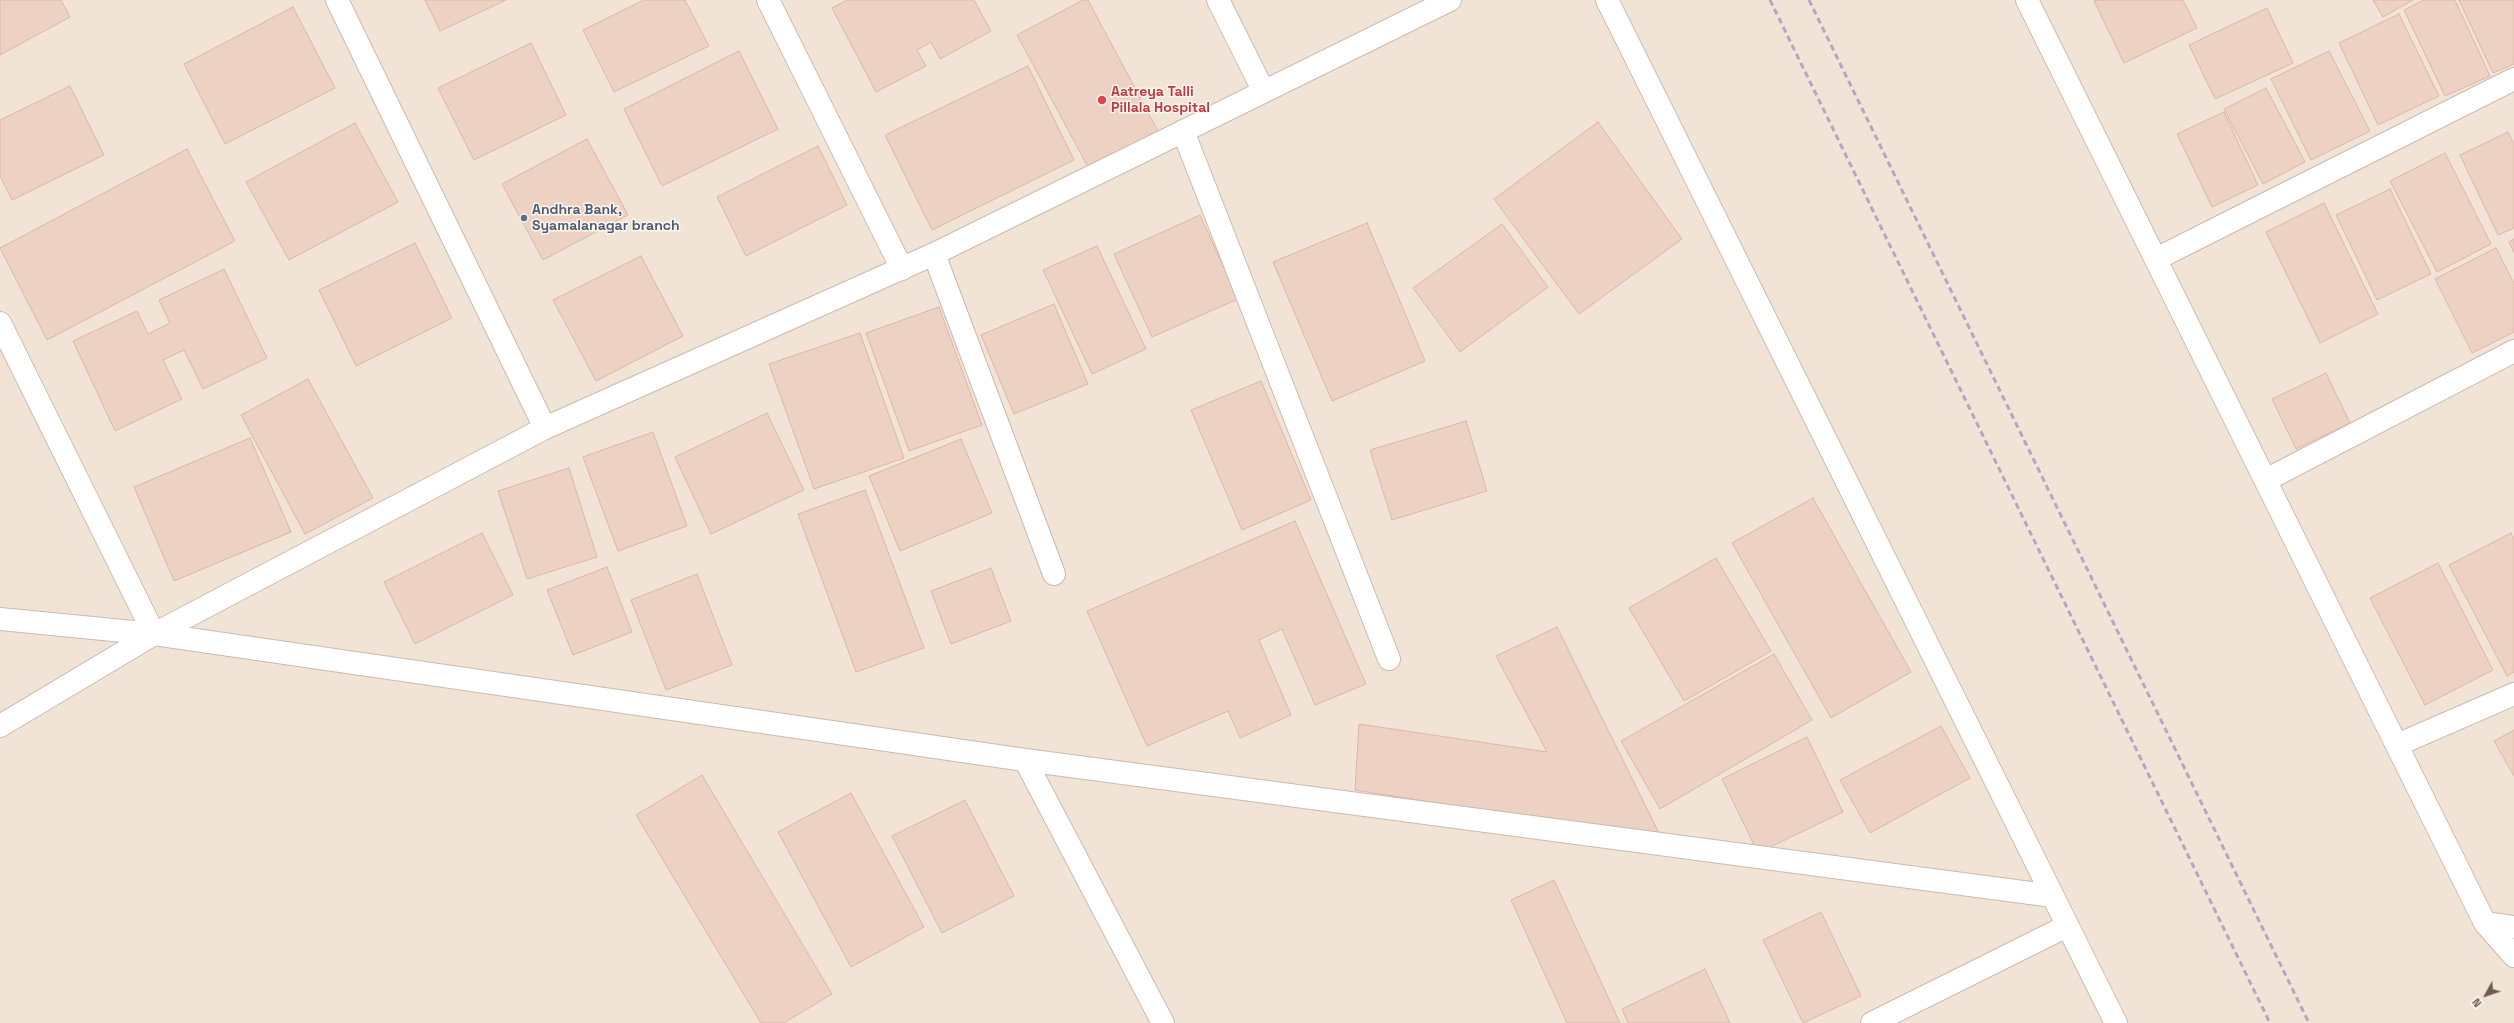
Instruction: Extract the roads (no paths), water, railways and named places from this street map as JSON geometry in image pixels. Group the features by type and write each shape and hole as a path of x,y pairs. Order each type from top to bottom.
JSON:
{"street":[{"path":"337,0 545,428"},
{"path":"768,0 902,269"},
{"path":"1218,0 1263,90"},
{"path":"0,726 154,634 545,428 934,254 1263,90 1450,0"},
{"path":"1607,0 2116,1023"},
{"path":"2027,0 2485,923 2514,956"},
{"path":"2156,259 2514,79"},
{"path":"1183,131 1389,659"},
{"path":"934,254 1054,574"},
{"path":"0,323 154,634"},
{"path":"2266,480 2514,351"},
{"path":"0,619 154,634 1025,760 2053,896"},
{"path":"2397,745 2514,694"},
{"path":"1025,760 1163,1023"},
{"path":"2485,923 2514,927"},
{"path":"1872,1023 2068,926"}],"railway":[{"path":"1770,0 2270,1023"},
{"path":"1809,0 2309,1023"}],"place":[{"name":"Aatreya Talli Pillala Hospital","path":"1102,100"},
{"name":"Andhra Bank, Syamalanagar branch","path":"524,218"}]}
